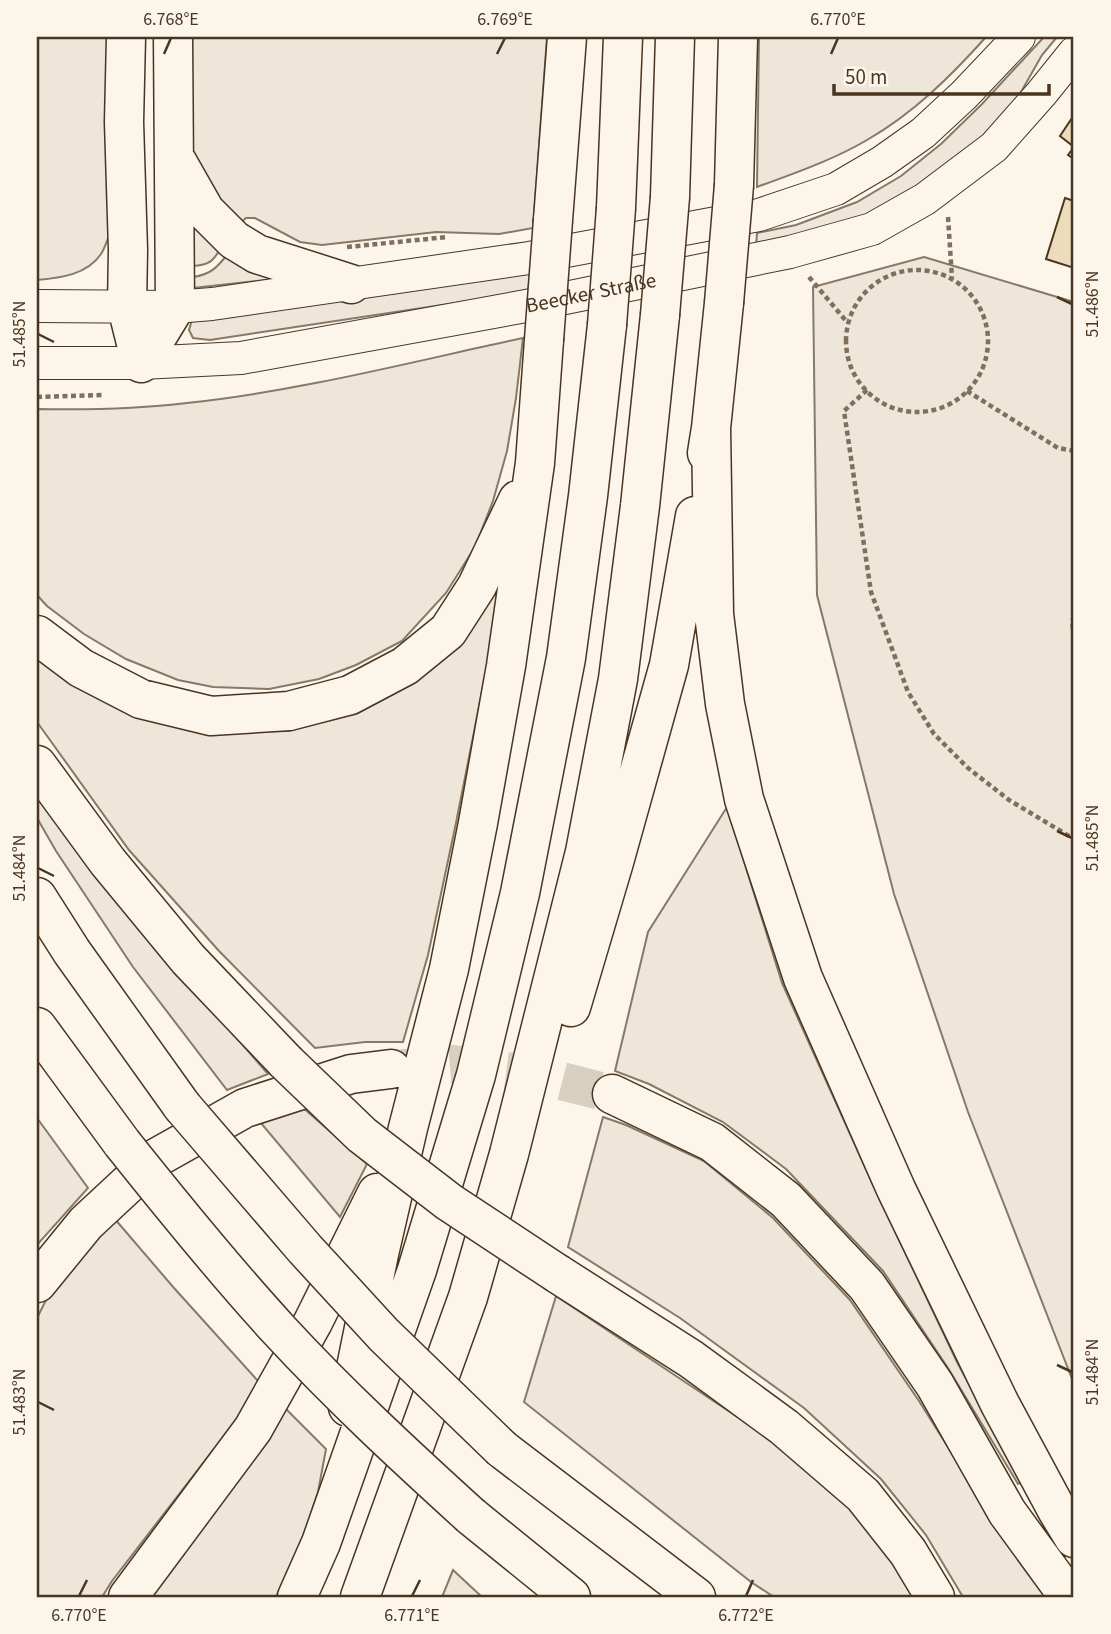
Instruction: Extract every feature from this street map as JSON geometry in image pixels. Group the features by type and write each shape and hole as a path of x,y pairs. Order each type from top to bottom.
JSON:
{"highway":[{"path":"126,37 124,122 127,307 141,363"},
{"path":"141,363 175,307 173,37"},
{"path":"321,1543 376,1267 449,969 506,666 535,463 567,37"},
{"path":"298,1597 321,1543 417,1270 476,1075 520,893 566,658 589,496 616,208 623,37"},
{"path":"358,1597 468,1297 509,1154 585,852 618,679 640,506 670,197 675,37"},
{"path":"509,1154 541,1110 669,665 711,428 734,186 738,37"},
{"path":"174,156 205,211 234,240 257,254 351,284"},
{"path":"711,428 714,614 724,704 744,799 803,978 896,1189 1000,1404 1074,1538"},
{"path":"37,635 81,668 141,699 211,716 289,711 350,695 405,666 448,631 477,586 535,463"},
{"path":"37,765 108,862 188,959 286,1062 362,1135 449,1202 691,1359 784,1427 863,1495 908,1552 935,1597"},
{"path":"37,897 72,952 182,1106 305,1249 376,1325 502,1449 696,1597"},
{"path":"37,1027 122,1143 200,1241 280,1331 391,1443 471,1516 571,1597"},
{"path":"37,1283 86,1223 156,1158 245,1108 351,1074 391,1069"},
{"path":"612,1094 712,1142 786,1200 867,1286 935,1385 1007,1512 1069,1597"},
{"path":"128,1597 253,1429 313,1322 408,1128"},
{"path":"471,1516 537,1597"}],"street":[{"path":"37,306 175,307 212,304 528,258 759,215 836,189 882,162 923,133 964,95 1019,37"},
{"name":"Beecker Straße","path":"37,363 141,363 241,358 526,306 790,252 872,229 925,200 994,147 1074,53"}],"path":[{"path":"945,185 952,279"},
{"path":"335,248 451,237"},
{"path":"790,252 846,322"},
{"path":"913,270 933,271 952,279 968,291 980,307 987,326 988,346 984,366 974,384 960,398 942,408 902,410 883,403 867,390 855,374 848,355 846,322 861,297 875,283 893,274 913,270"},
{"path":"867,390 844,411 871,592 908,692 934,734 968,768 1009,800 1074,839"},
{"path":"967,391 1058,448 1074,451"},
{"path":"1074,616 1074,635"}],"shaded area":[{"path":"37,37 110,37 110,234 101,254 88,267 64,276 37,280"},
{"path":"187,37 547,37 533,228 499,234 436,232 322,245 300,242 255,218 246,218 236,227 196,170 189,140"},
{"path":"759,37 986,37 931,93 884,129 827,160 757,187"},
{"path":"1044,37 1057,37 1042,55 1017,99 983,138 939,174 864,219 756,247 757,233 796,225 857,202 901,176 941,144"},
{"path":"192,221 223,245 214,258 203,265 192,266"},
{"path":"231,250 273,279 193,288 193,277 206,274 215,268"},
{"path":"924,257 1074,302 1074,1384 968,1112 894,894 817,595 813,287"},
{"path":"530,273 528,292 210,340 193,338 189,330 192,320"},
{"path":"523,338 507,451 493,501 475,547 446,593 402,641 356,665 319,679 269,689 213,687 178,680 126,659 84,634 37,595 37,409 131,408 229,398 355,375"},
{"path":"495,590 502,590 456,823 428,955 403,1042 365,1042 315,1048 219,951 129,850 37,722 37,658 73,685 135,716 207,732 288,731 356,714 416,682 464,640"},
{"path":"37,786 160,950 268,1074 227,1090 133,967 56,851 37,818"},
{"path":"727,807 782,983 957,1362 1022,1482 1018,1484 948,1368 883,1271 786,1169 723,1122 649,1084 615,1071 648,932"},
{"path":"301,1106 367,1164 340,1217 260,1122"},
{"path":"603,1117 704,1161 773,1218 850,1300 919,1401 995,1522 1050,1597 963,1597 926,1535 881,1479 804,1408 680,1318 568,1247"},
{"path":"37,1118 88,1188 37,1245"},
{"path":"114,1218 259,1382 234,1423 102,1597 37,1597 37,1318 48,1296"},
{"path":"556,1296 775,1442 851,1509 893,1563 913,1597 774,1597 751,1582 524,1402"},
{"path":"284,1407 326,1449 318,1492 304,1534 276,1597 148,1597"},
{"path":"453,1570 482,1597 442,1597"}],"building":[{"path":"1074,115 1074,147 1060,136"},
{"path":"1074,147 1074,159 1068,155"},
{"path":"1065,198 1074,201 1074,268 1046,259"}],"tunnel":[{"path":"393,1069 453,1064 538,1075 612,1094"}]}
